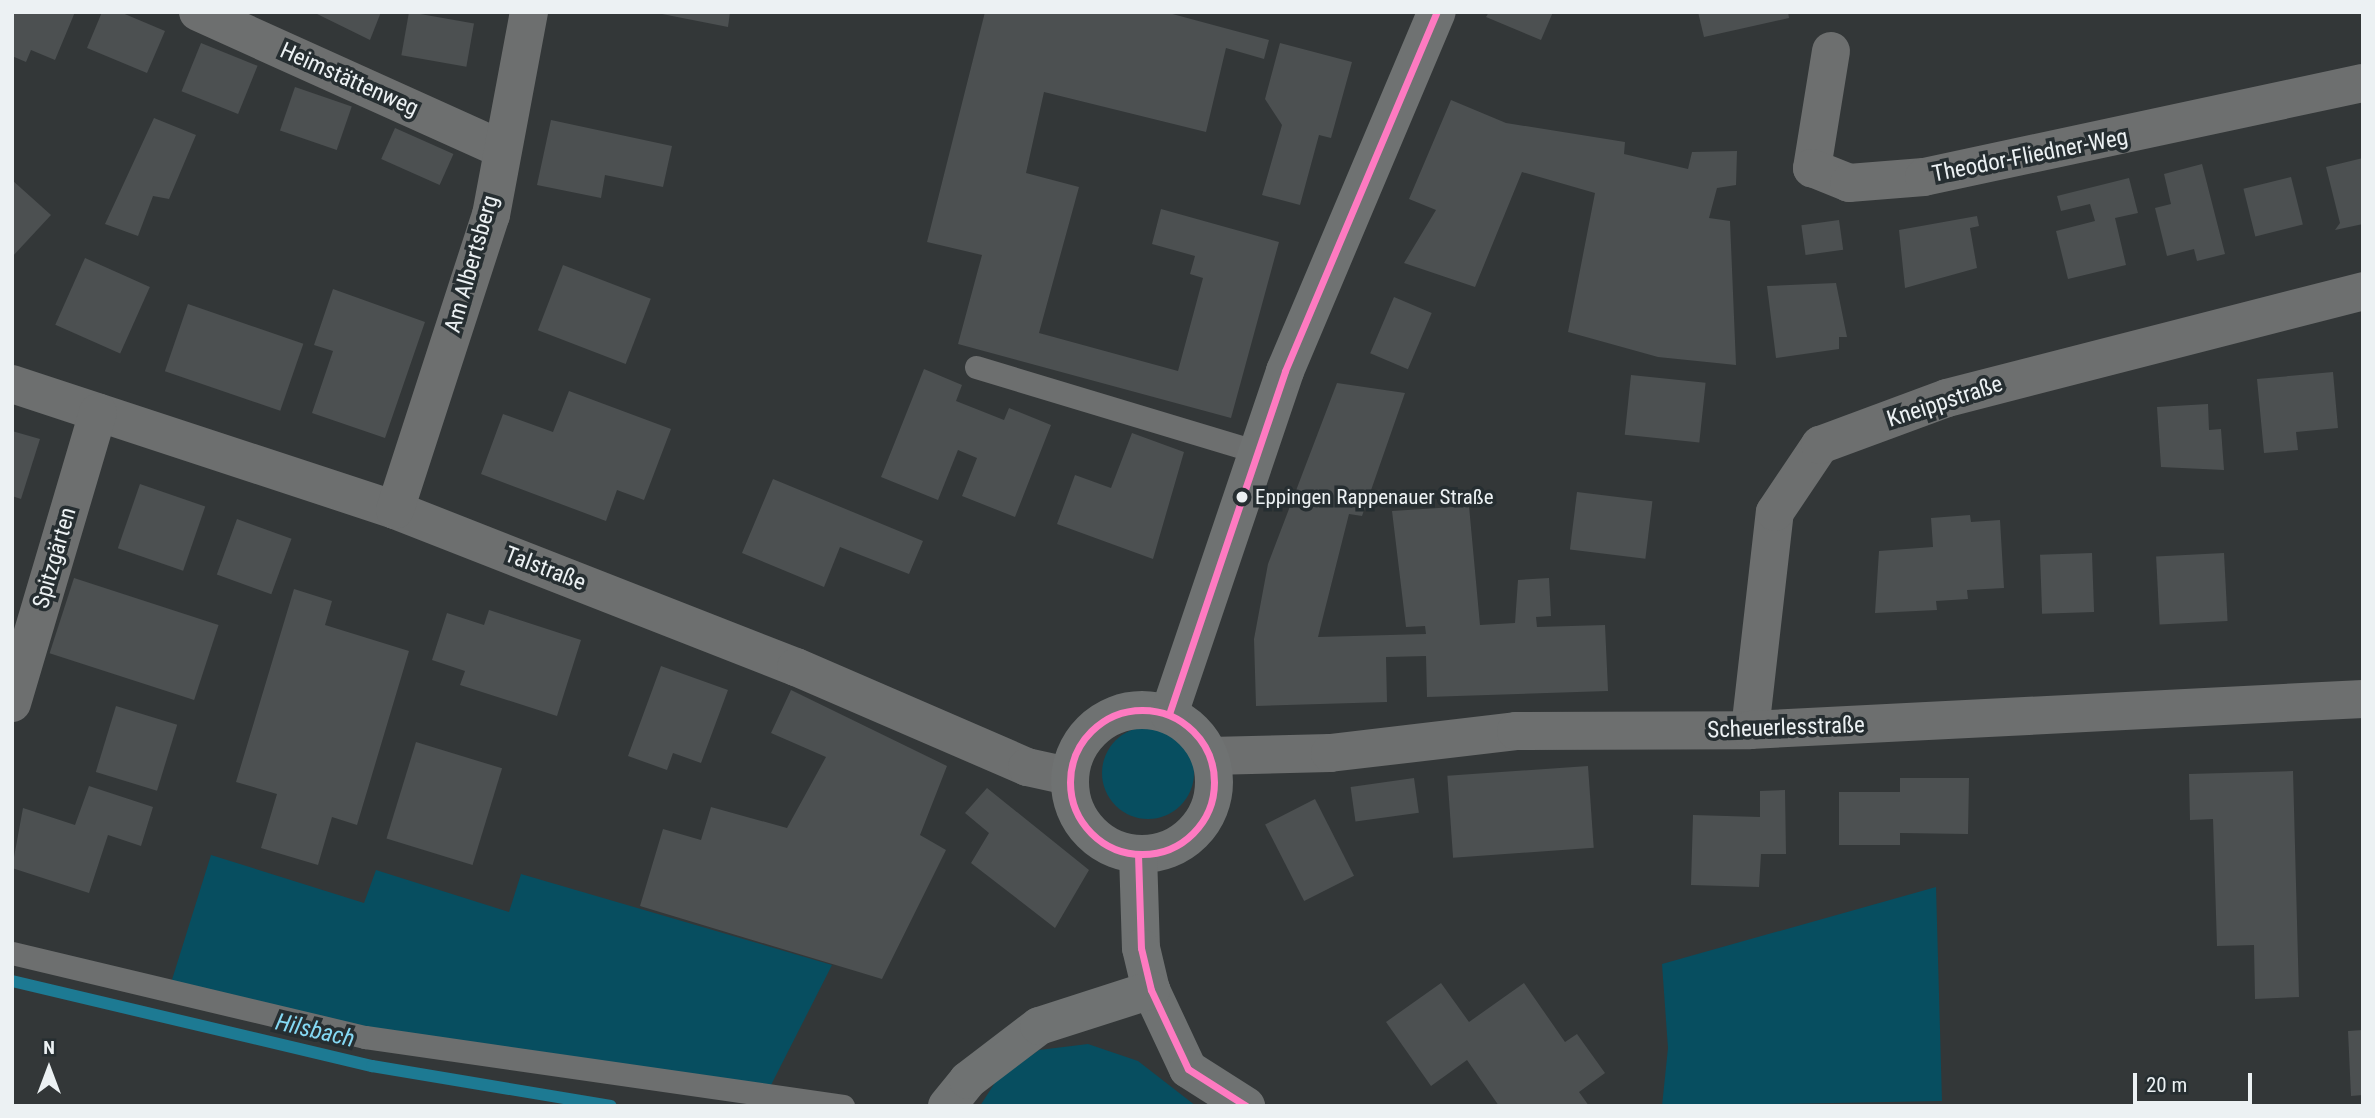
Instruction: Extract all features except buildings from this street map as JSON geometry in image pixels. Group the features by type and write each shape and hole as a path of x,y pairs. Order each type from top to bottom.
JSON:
{"street":[{"name":"Heimstättenweg","path":"198,12 499,148"},
{"name":"Am Albertsberg","path":"395,510 491,215 499,148 529,12"},
{"path":"1169,714 1342,226 1437,12"},
{"name":"Theodor-Fliedner-Weg","path":"1831,51 1812,167 1849,183 1924,177 2363,83"},
{"name":"Kneippstraße","path":"1750,730 1775,512 1820,445 1948,398 2363,290"},
{"name":"Talstraße","path":"12,384 395,510 796,667 1027,767 1068,776"},
{"name":"Spitzgärten","path":"12,703 98,412"},
{"name":"Scheuerlesstraße","path":"1210,756 1330,753 1516,731 1750,730 2363,699"},
{"path":"1145,709 1169,714 1190,727 1210,756 1214,783 1202,824 1184,841 1138,854 1117,850 1083,825 1068,776 1076,750 1104,720 1145,709"},
{"path":"1138,854 1141,948 1151,990 1188,1069 1246,1106"},
{"path":"947,1106 968,1080 1039,1026 1151,990"}],"lane":[{"path":"976,367 1260,453"},
{"path":"12,953 365,1037 843,1106"}],"shaded area":[{"path":"1148,727 1166,730 1181,740 1191,755 1194,773 1191,791 1181,806 1166,816 1148,819 1130,816 1115,806 1105,791 1102,773 1105,755 1115,740 1130,730"},
{"path":"211,855 364,903 376,870 509,912 521,874 832,965 769,1089 366,1030 170,986"},
{"path":"1936,887 1942,1101 1662,1106 1668,1048 1662,964"},
{"path":"1088,1044 1138,1061 1196,1106 980,1106 996,1081 1039,1050"}],"waterway":[{"name":"Hilsbach","path":"12,981 372,1066 611,1106"}],"transit line":[{"path":"1169,714 1285,371 1437,12"},
{"path":"1142,710 1170,715 1193,731 1209,754 1214,782 1209,810 1193,833 1170,849 1142,854 1114,849 1091,833 1075,810 1070,782 1075,754 1091,731 1114,715 1142,710"},
{"path":"1138,854 1141,948 1151,990 1188,1069 1246,1106"}],"place":[{"name":"Eppingen Rappenauer Straße","path":"1242,497"}]}
